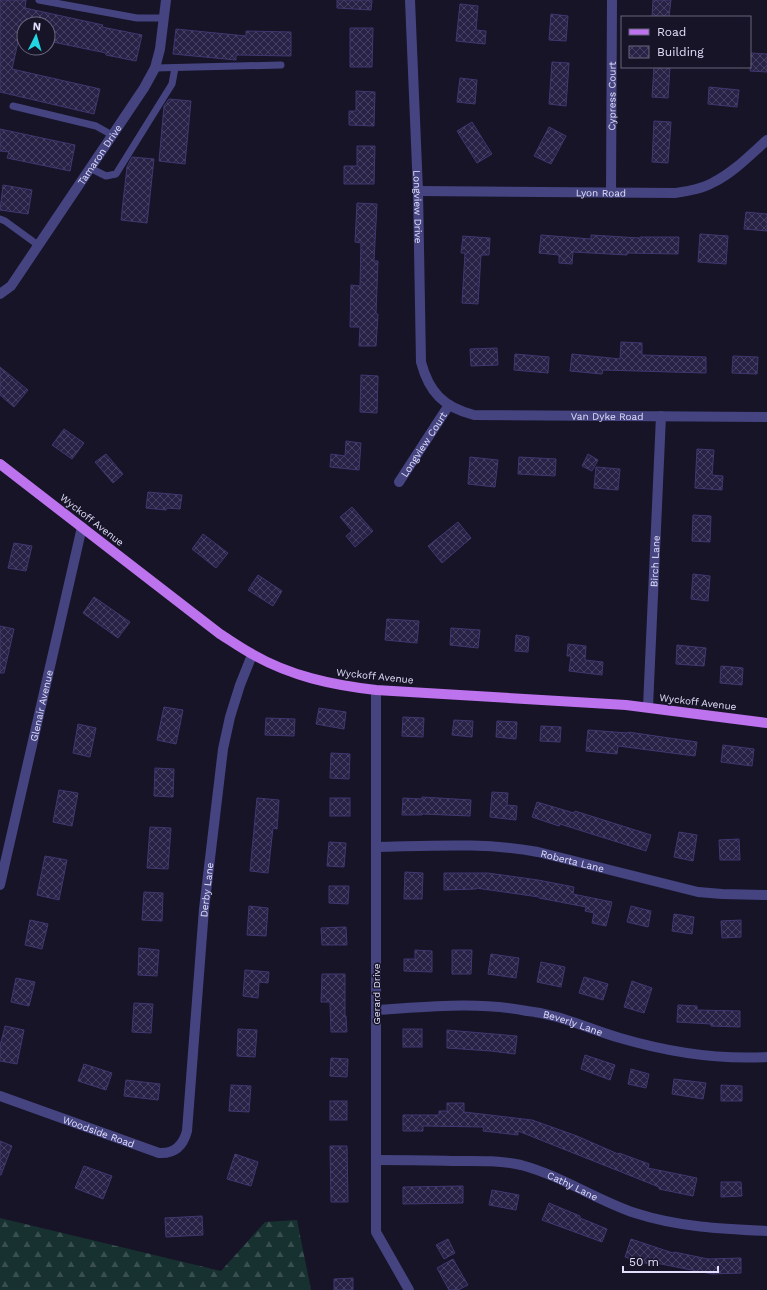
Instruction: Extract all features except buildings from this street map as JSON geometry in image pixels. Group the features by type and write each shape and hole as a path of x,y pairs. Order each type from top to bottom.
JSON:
{"main road":[{"name":"Wyckoff Avenue","path":"0,464 220,634 252,655 283,669 312,679 342,686 376,690 648,707 767,723"}],"street":[{"name":"Tamaron Drive","path":"0,294 10,286 144,88 155,68 160,49 166,0"},
{"name":"Longview Drive","path":"410,0 418,191 422,362 425,376 431,388 439,398 449,405"},
{"name":"Cypress Court","path":"611,193 612,0"},
{"name":"Lyon Road","path":"418,191 675,193 695,190 713,183 730,172 767,140"},
{"name":"Van Dyke Road","path":"449,405 460,412 485,416 767,417"},
{"name":"Longview Court","path":"399,482 449,405"},
{"name":"Birch Lane","path":"648,707 661,416"},
{"name":"Glenair Avenue","path":"0,885 82,527"},
{"name":"Derby Lane","path":"187,1131 204,908 223,749 230,717 252,655"},
{"name":"Gerard Drive","path":"376,690 376,1232 409,1290"},
{"name":"Roberta Lane","path":"376,847 478,845 511,847 538,852 698,892 722,894 767,894"},
{"name":"Beverly Lane","path":"376,1010 453,1005 491,1006 525,1010 557,1017 620,1038 676,1051 721,1057 767,1057"},
{"name":"Woodside Road","path":"0,1096 158,1153 166,1153 181,1145 187,1131"},
{"name":"Cathy Lane","path":"376,1160 490,1161 519,1165 564,1180 604,1201 635,1213 689,1226 712,1229 767,1231"}],"lane":[{"path":"39,0 137,18 163,18"},
{"path":"155,68 281,65"},
{"path":"90,168 106,176 116,174 172,84 175,68"},
{"path":"13,106 96,126 112,135"},
{"path":"0,220 5,221 38,245"}],"green space":[{"path":"0,1218 221,1271 265,1222 297,1220 311,1290 0,1290"}]}
